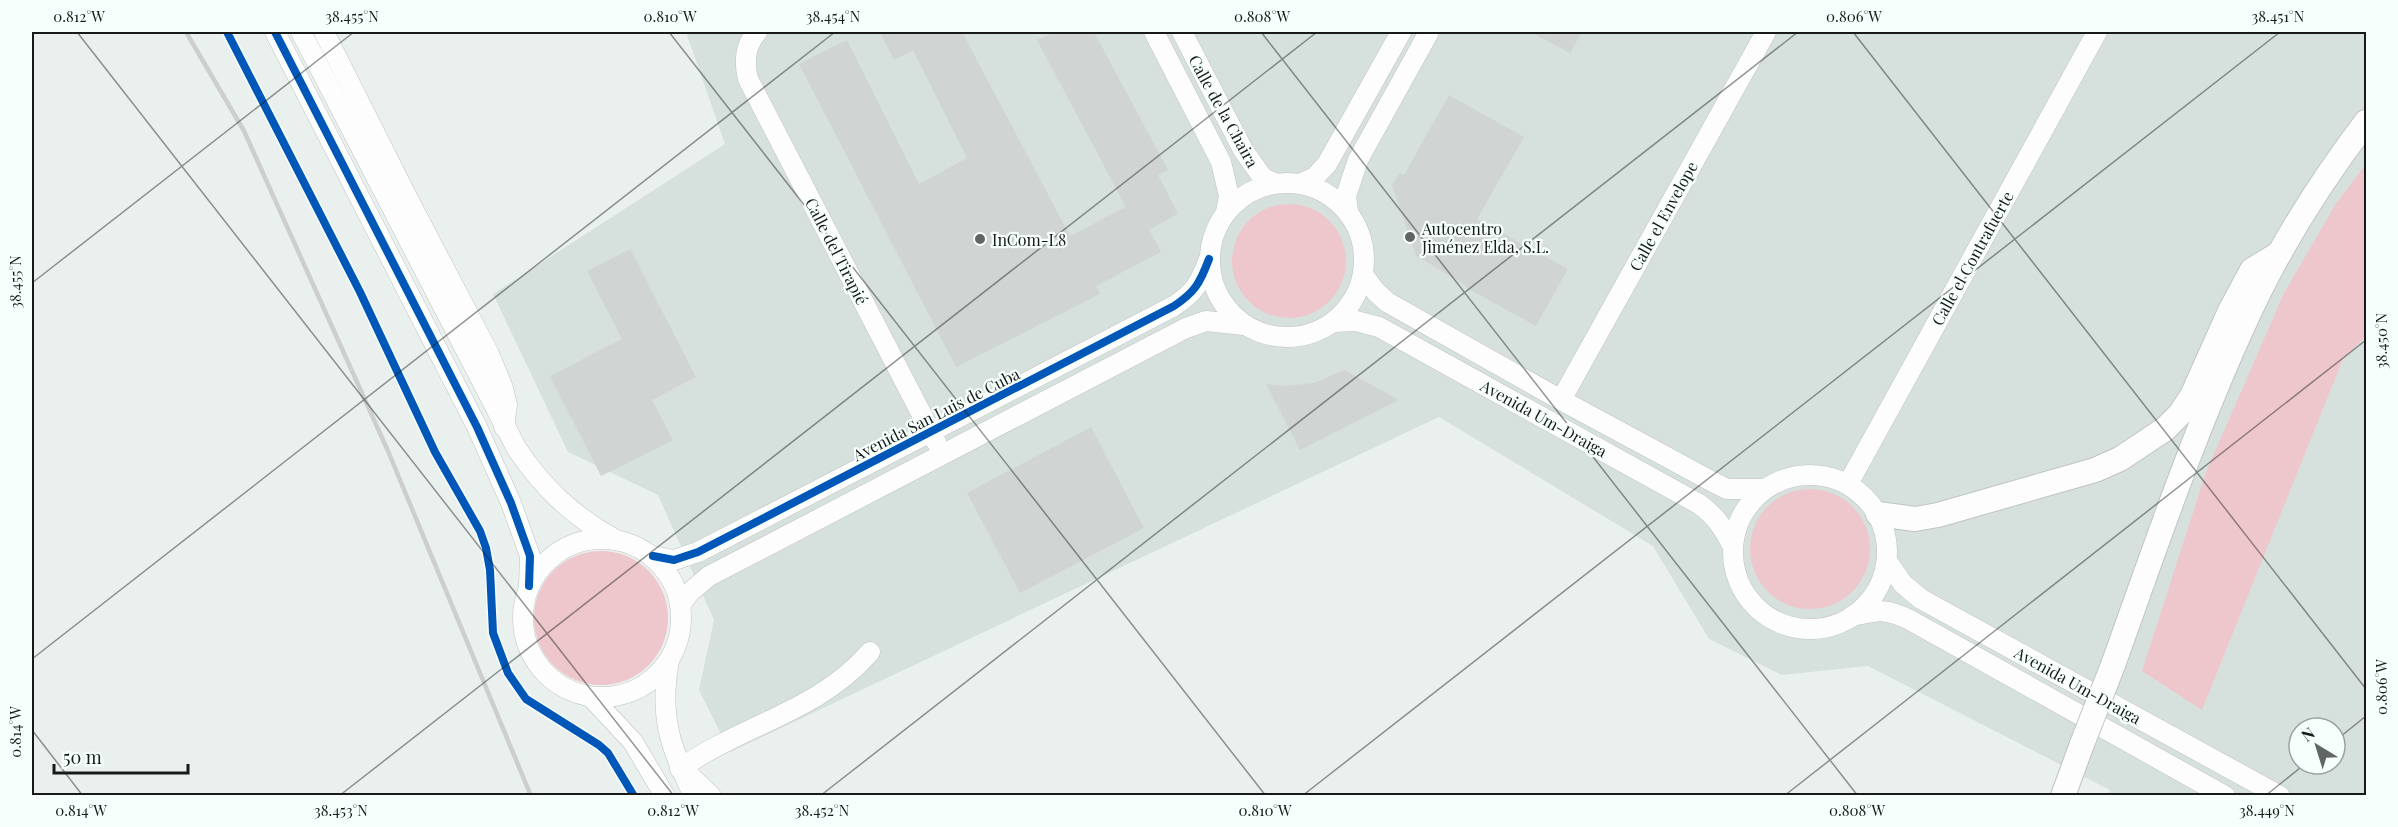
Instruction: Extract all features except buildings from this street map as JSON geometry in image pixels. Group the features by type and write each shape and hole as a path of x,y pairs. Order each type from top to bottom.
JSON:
{"main road":[{"path":"2063,795 2190,453 2244,323 2280,253 2314,196 2367,122"},
{"path":"1878,514 1915,519 1938,515 2095,470 2121,459 2142,446 2173,422 2192,396 2230,311 2252,270 2280,253"}],"street":[{"path":"275,32 477,427 511,503 530,556 530,586"},
{"path":"301,32 504,426 529,467 548,490 589,525 614,539"},
{"path":"324,32 489,354 503,388 507,405 504,426"},
{"name":"Calle de la Chaira","path":"1154,32 1221,162 1229,196 1226,212"},
{"name":"Calle de la Chaira","path":"1182,32 1243,150 1263,178 1274,183"},
{"path":"1302,183 1315,177 1327,164 1401,32"},
{"path":"1348,211 1346,196 1358,160 1429,32"},
{"name":"Calle el Envelope","path":"1561,400 1766,32"},
{"name":"Calle el Contrafuerte","path":"1848,484 2097,32"},
{"name":"Calle del Tirapié","path":"753,38 745,67 752,86 942,454"},
{"path":"1274,183 1302,183 1335,198 1348,211 1360,231 1365,253 1364,276 1353,301 1334,322 1313,333 1289,338 1265,335 1244,325 1225,307 1213,285 1209,260 1214,234 1226,212 1247,193 1274,183"},
{"name":"Avenida San Luis de Cuba","path":"652,556 674,560 698,552 1174,306 1191,295 1201,280 1209,260"},
{"name":"Avenida Um-Draiga","path":"1364,276 1387,302 1561,400 1727,489 1765,489"},
{"path":"681,604 688,593 710,576 1186,328 1206,321 1244,325"},
{"name":"Avenida Um-Draiga","path":"1334,322 1356,321 1379,327 1699,504 1712,512 1724,528 1733,547"},
{"path":"1806,474 1828,476 1848,484 1863,494 1878,514 1886,536 1887,561 1874,595 1852,616 1837,624 1812,628 1787,625 1771,618 1752,602 1739,581 1734,564 1733,547 1743,514 1765,489 1785,479 1806,474"},
{"path":"669,661 654,678 635,690 613,697 591,697 570,691 552,680 538,665 528,647 523,627 524,606 530,586 540,568 555,554 573,544 593,539 614,539 628,542 652,556 670,578 681,604 681,624 678,643 669,661 664,685 666,727 680,768 694,795"},
{"name":"Avenida Um-Draiga","path":"1887,561 1903,584 1921,599 2280,795"},
{"name":"Avenida Um-Draiga","path":"1852,616 1876,611 1891,611 1910,620 2225,795"},
{"path":"680,768 709,751 800,707 855,669 870,652"},
{"path":"591,697 633,742 665,795"},
{"path":"680,768 696,779 711,795"}],"shaded area":[{"path":"686,32 2366,32 2366,795 2108,795 2110,790 1868,666 1782,675 1709,639 1653,546 1439,417 730,752 699,690 714,620 658,495 568,452 493,294 725,144"},
{"path":"2366,164 2366,336 2343,359 2202,710 2142,671 2206,472 2284,293 2335,205"},
{"path":"1289,204 1311,208 1330,220 1342,239 1346,261 1342,283 1330,302 1311,314 1289,318 1267,314 1248,302 1236,283 1232,261 1236,239 1248,220 1267,208"},
{"path":"1810,489 1833,494 1852,507 1865,526 1870,549 1865,572 1852,591 1833,604 1810,609 1787,604 1768,591 1755,572 1750,549 1755,526 1768,507 1787,494"},
{"path":"601,551 627,556 648,571 663,592 668,618 663,644 648,665 627,680 601,685 575,680 554,665 539,644 534,618 539,592 554,571 575,556"}],"railway":[{"path":"186,32 244,131 388,451 531,796"}],"cycle path":[{"path":"227,32 360,292 435,452 480,531 490,570 493,633 508,673 526,699 608,753 634,796"},
{"path":"275,32 477,427 511,503 530,556 529,586"},
{"path":"653,556 674,560 698,552 1174,306 1196,286 1209,259"}],"place":[{"name":"Autocentro Jiménez Elda, S.L.","path":"1410,237"},
{"name":"InCom-L8","path":"980,239"}]}
